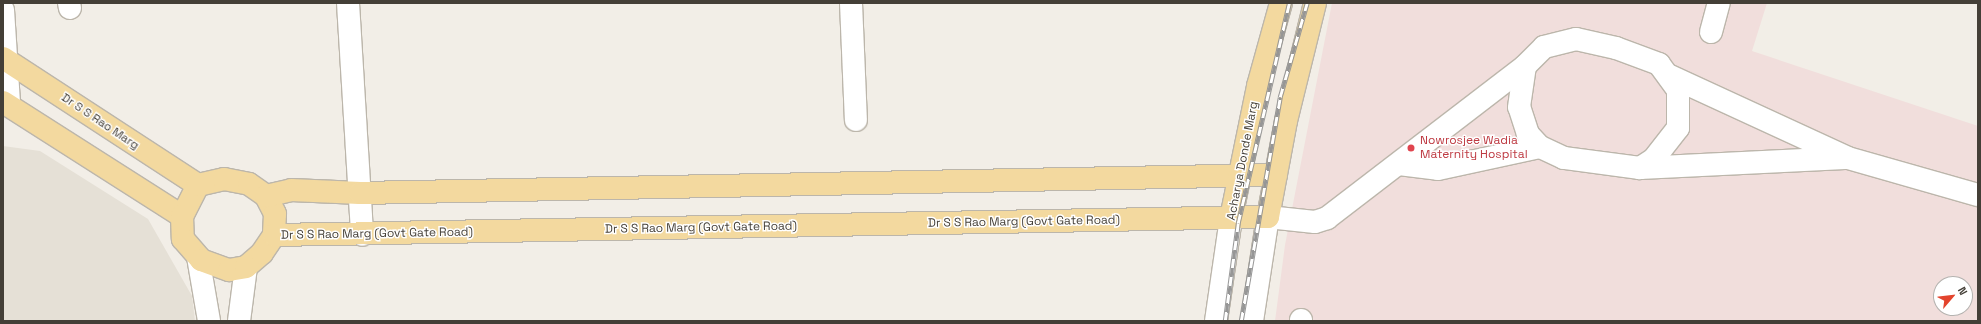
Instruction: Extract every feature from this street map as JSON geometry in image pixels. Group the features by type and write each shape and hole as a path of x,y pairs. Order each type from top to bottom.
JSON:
{"main road":[{"name":"Acharya Donde Marg","path":"1231,218 1258,86 1281,3"},
{"path":"1268,217 1315,3"},
{"name":"Dr S S Rao Marg","path":"5,58 198,185"},
{"path":"6,102 182,216"},
{"path":"266,196 291,190 360,193 1276,175"},
{"path":"246,266 229,270 198,257 183,239 182,216 198,185 224,179 249,184 266,196 274,214 274,235"},
{"name":"Dr S S Rao Marg (Govt Gate Road)","path":"246,266 262,253 274,235 362,235 1268,217"}],"street":[{"path":"348,3 362,235"},
{"path":"851,3 856,120"},
{"path":"1711,32 1719,3"},
{"path":"3,10 6,102"},
{"path":"1252,321 1268,217 1315,222 1327,218 1525,66 1544,47 1576,40 1616,48 1659,64 1670,76 1678,90 1678,128 1654,159 1640,168"},
{"path":"1525,66 1519,107 1528,134 1540,147 1564,158 1640,168 1848,158"},
{"path":"1670,76 1848,158 1978,195"},
{"path":"1399,164 1438,169 1540,147"},
{"name":"Acharya Donde Marg","path":"1216,321 1231,218"},
{"path":"198,257 209,321"},
{"path":"239,321 246,266"}],"shaded area":[{"path":"1332,3 1767,3 1752,51 1978,126 1978,321 1275,321 1285,245"},
{"path":"3,146 40,151 148,219 192,296 195,321 3,321"}],"railway":[{"path":"1225,321 1238,223 1289,3"},
{"path":"1241,321 1280,97 1307,3"}],"place":[{"name":"Nowrosjee Wadia Maternity Hospital","path":"1411,148"}]}
